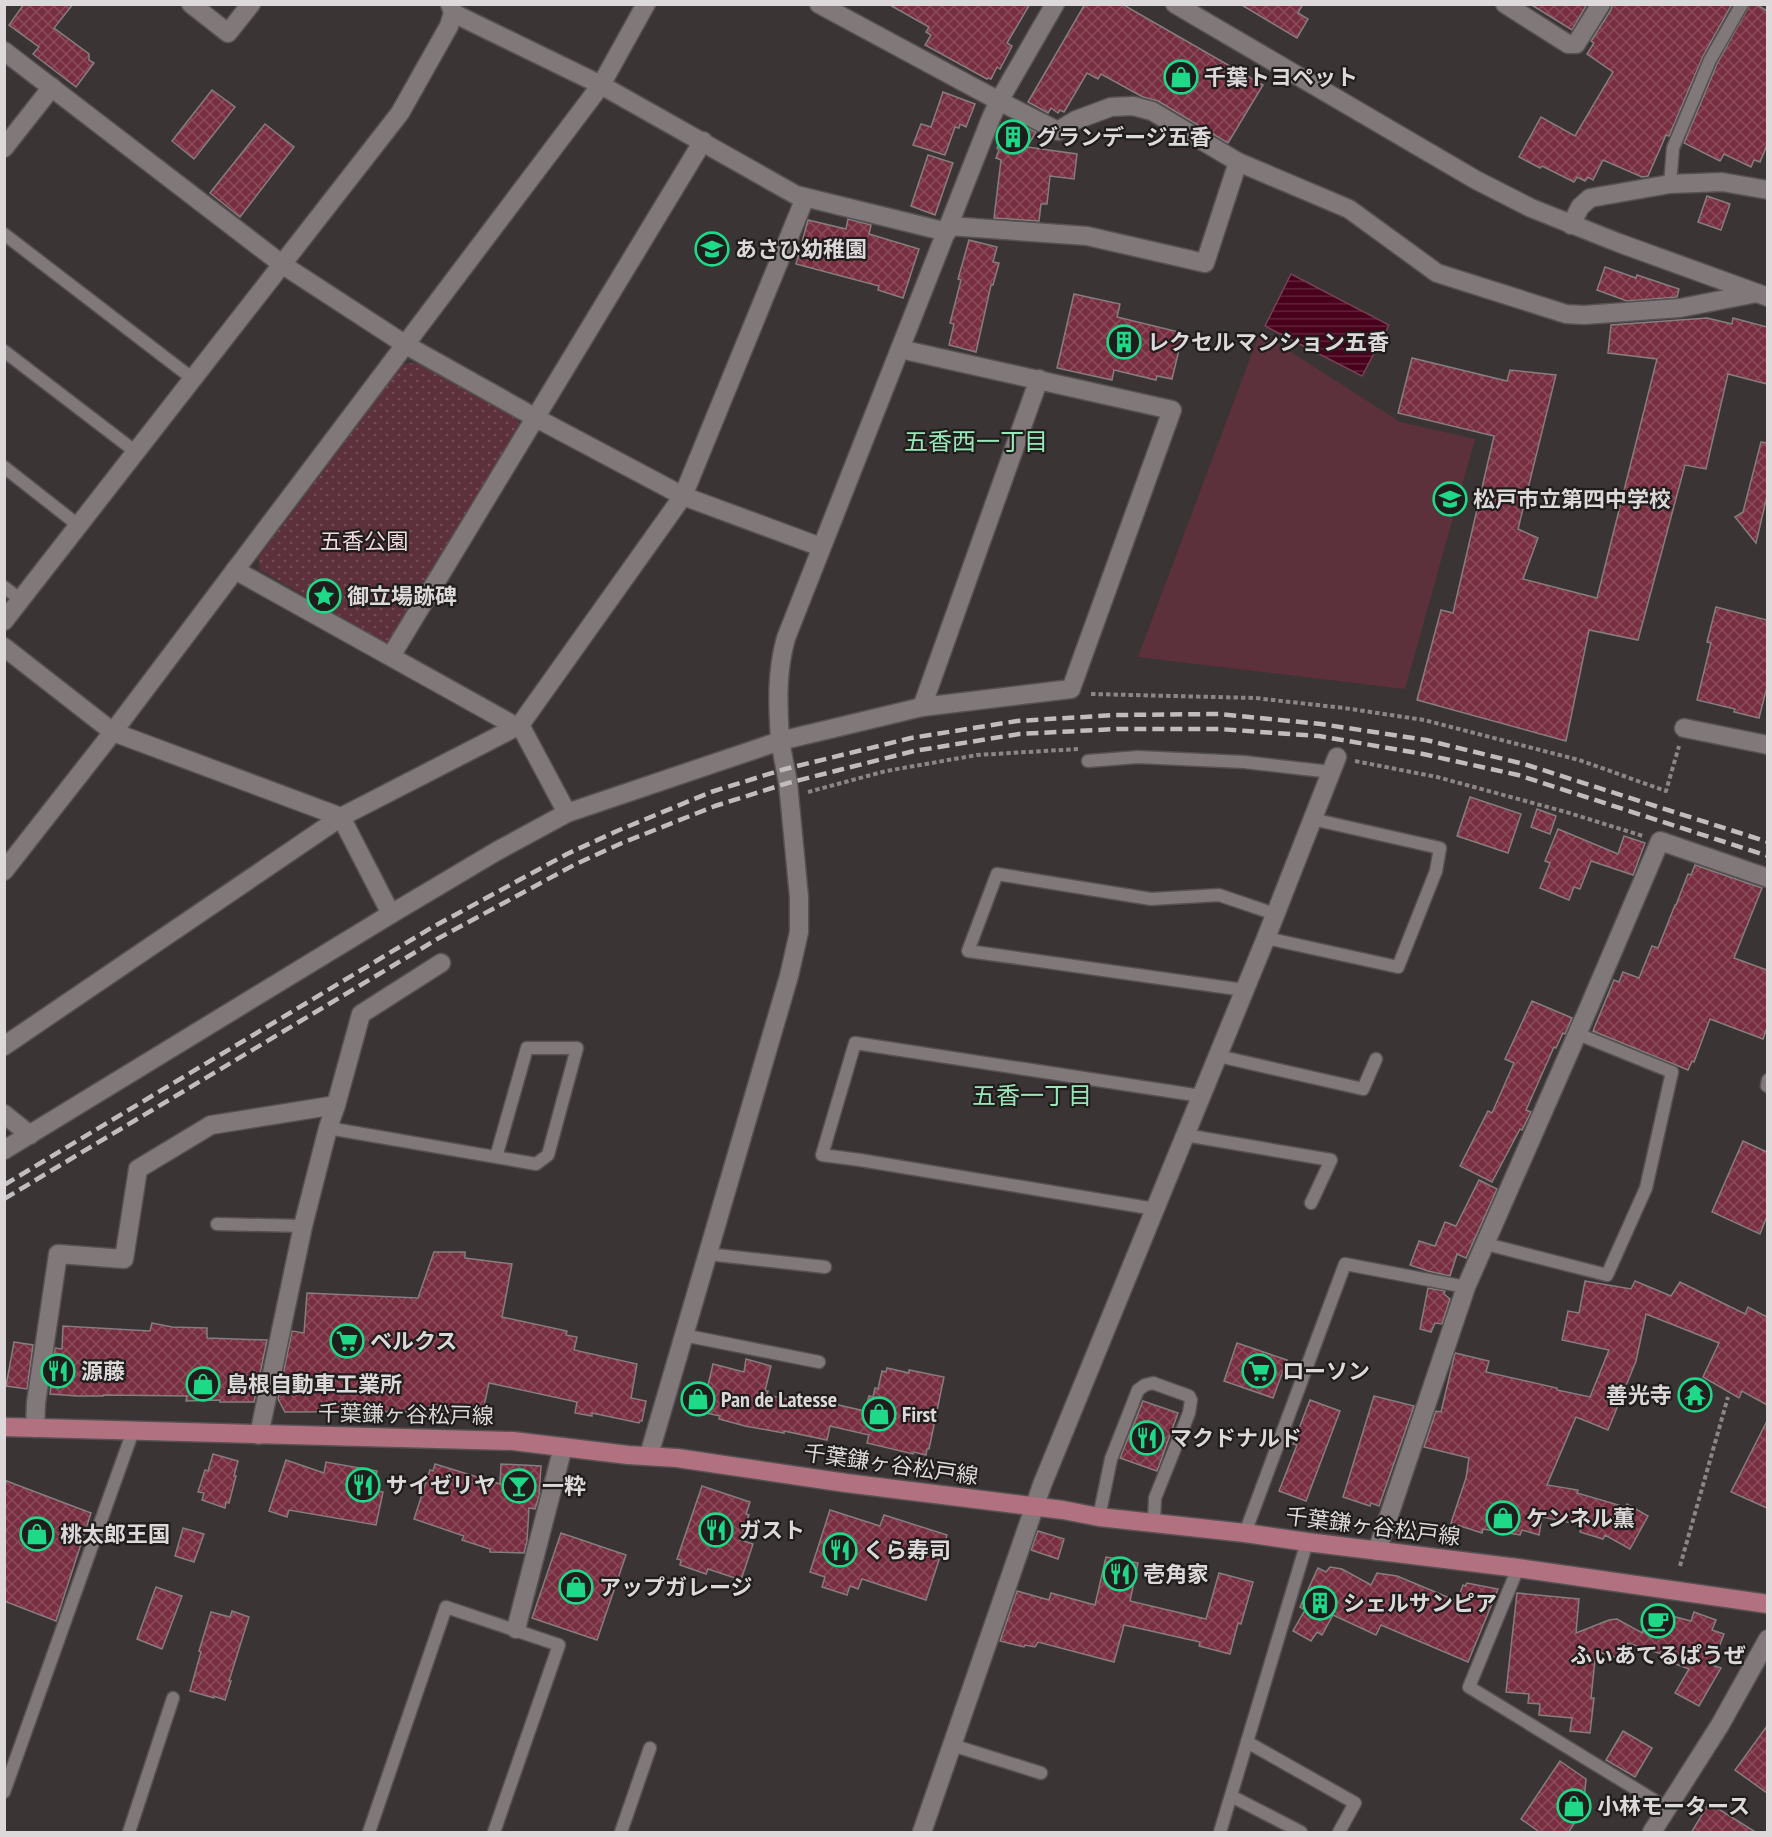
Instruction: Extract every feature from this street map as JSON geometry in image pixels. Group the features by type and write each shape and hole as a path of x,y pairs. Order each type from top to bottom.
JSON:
{"main road":[{"name":"千葉鎌ヶ谷松戸線","path":"4,1427 513,1441 628,1455 649,1455 920,1493 1034,1506 1099,1517 1518,1568 1767,1604"}],"street":[{"path":"191,4 228,33 251,4"},
{"path":"4,871 113,732 601,85 646,4"},
{"path":"819,4 1058,131 1095,111 1111,107 1133,106 1152,111 1238,162 1349,209 1437,273 1566,314 1584,315 1680,308 1762,295"},
{"path":"649,1455 789,976 799,932 799,897 790,796 780,741 778,703 778,677 786,638 999,101 1055,4"},
{"path":"1175,4 1476,180 1531,208 1571,225 1762,295"},
{"path":"1505,4 1568,44 1576,44 1601,4"},
{"path":"4,621 400,113 449,26 452,9 601,85 796,195 948,229 1086,236 1205,263 1238,162"},
{"path":"4,51 283,265 406,345 536,418 683,496 820,548"},
{"path":"4,148 52,87"},
{"path":"391,656 703,141"},
{"path":"1571,225 1580,207 1590,198 1670,184 1722,182 1767,190"},
{"path":"4,1046 341,817 519,726 683,496 805,198"},
{"path":"4,1150 391,914 567,813 780,741 922,707 1071,689 1172,410 900,349"},
{"path":"922,707 1039,379"},
{"path":"235,570 519,726 567,813"},
{"path":"4,647 113,732 341,817 391,914"},
{"path":"1684,728 1767,745"},
{"path":"922,1833 1034,1506 1266,938 1334,764"},
{"path":"1377,1551 1466,1287 1660,841 1767,878"},
{"path":"259,1435 303,1226 361,1014 441,963"},
{"path":"35,1428 36,1403 58,1254 124,1259 138,1169 211,1125 336,1105"},
{"path":"4,1114 30,1135"},
{"path":"516,1629 563,1447"},
{"path":"1652,1833 1720,1725 1767,1639"}],"lane":[{"path":"1670,184 1673,148 1710,60 1742,4"},
{"path":"4,234 193,379"},
{"path":"4,351 136,452"},
{"path":"4,468 78,525"},
{"path":"4,587 21,600"},
{"path":"1088,761 1138,757 1334,764"},
{"path":"1266,938 1398,968 1436,871 1440,848 1312,819"},
{"path":"1244,990 968,951 997,874 1151,899 1219,895 1275,914"},
{"path":"1486,1244 1608,1275 1646,1188 1672,1072 1578,1034"},
{"path":"1155,1209 822,1155 855,1043 1201,1096"},
{"path":"328,1128 536,1164 548,1155 577,1048 527,1048 496,1157"},
{"path":"1218,1056 1363,1089 1376,1059"},
{"path":"1185,1135 1330,1160 1311,1203"},
{"path":"218,1224 303,1226"},
{"path":"707,1254 825,1268"},
{"path":"1245,1533 1345,1264 1466,1287"},
{"path":"683,1335 819,1362"},
{"path":"1099,1517 1111,1459 1138,1390 1153,1383 1189,1396 1191,1400 1189,1413 1155,1498 1154,1522"},
{"path":"4,1792 133,1431"},
{"path":"1220,1833 1307,1542"},
{"path":"1518,1568 1469,1687 1667,1808"},
{"path":"369,1833 446,1607 559,1645 494,1833"},
{"path":"129,1833 173,1698"},
{"path":"1247,1742 1355,1803 1339,1833"},
{"path":"952,1745 1041,1773"},
{"path":"621,1833 650,1748"},
{"path":"1231,1796 1301,1833"}],"path":[{"path":"1071,689 1087,694 1255,698 1424,720 1580,760 1666,791 1684,728"},
{"path":"1680,1566 1728,1397"}],"green space":[{"path":"1260,332 1400,422 1475,439 1405,689 1138,657"},
{"name":"五香公園","path":"419,362 518,417 519,430 387,643 260,570 258,558 403,364"}],"shaded area":[{"path":"1291,274 1389,325 1362,376 1265,326"}],"building":[{"path":"24,4 73,4 54,28 89,54 89,60 94,63 76,87 33,54 39,47 9,25"},
{"path":"888,4 1030,4 1007,43 1012,46 1000,69 997,67 991,79 987,79 925,45 931,35 926,32 929,27"},
{"path":"1085,4 1122,4 1263,85 1228,143 1158,101 1143,97 1101,74 1098,79 1087,73 1064,112 1060,110 1058,113 1051,108 1048,113 1028,102"},
{"path":"1240,4 1303,4 1298,13 1308,19 1297,38"},
{"path":"1530,4 1587,4 1572,30"},
{"path":"1612,4 1732,4 1703,56 1669,136 1666,135 1648,176 1642,177 1603,160 1593,180 1588,177 1585,181 1577,177 1574,182 1519,157 1541,117 1575,136 1613,72 1587,54 1594,43 1591,41 1611,10"},
{"path":"1750,4 1756,4 1767,11 1767,145 1760,162 1754,160 1751,167 1724,154 1720,161 1684,143 1717,64"},
{"path":"212,90 235,107 194,159 172,141"},
{"path":"943,92 975,104 966,127 960,124 959,128 955,127 945,155 913,145 921,124 931,127"},
{"path":"1012,120 1036,132 1027,147 1077,154 1074,179 1050,176 1047,204 1041,204 1039,221 994,218 1001,160 996,158 999,150 997,148"},
{"path":"265,124 294,147 240,217 210,193"},
{"path":"928,155 953,163 935,215 911,206"},
{"path":"1707,196 1730,204 1721,230 1698,222"},
{"path":"848,219 871,225 869,234 919,249 903,298 878,290 879,286 796,264 808,220 846,229"},
{"path":"969,240 997,247 993,262 999,263 993,285 991,285 976,352 949,345 954,324 950,323 961,280 958,279"},
{"path":"1605,267 1679,289 1677,297 1627,301 1597,290"},
{"name":"レクセルマンション五香","path":"1074,294 1120,304 1117,317 1183,333 1172,379 1157,376 1156,380 1114,370 1112,380 1057,368"},
{"path":"1707,318 1732,324 1733,318 1767,327 1767,384 1728,374 1706,469 1685,465 1638,640 1589,630 1566,741 1417,700 1441,610 1453,613 1494,436 1398,413 1412,358 1507,381 1510,370 1556,375 1518,529 1538,538 1523,579 1597,598 1657,359 1608,353 1611,325"},
{"path":"1761,442 1767,443 1767,496 1756,543 1735,517 1743,512"},
{"path":"1716,607 1767,620 1767,687 1759,718 1734,712 1735,709 1697,700 1711,643 1707,642"},
{"path":"1470,797 1521,814 1508,853 1457,836"},
{"path":"1537,809 1556,816 1550,834 1531,827"},
{"path":"1558,829 1618,854 1624,836 1645,843 1633,875 1591,861 1580,889 1574,887 1569,900 1540,888 1550,863 1545,861"},
{"path":"1695,865 1762,888 1734,958 1767,970 1767,1028 1763,1039 1710,1019 1694,1062 1692,1061 1688,1070 1593,1031 1614,980 1619,982 1623,972 1639,978 1652,946 1658,948 1688,874 1691,875"},
{"path":"1532,1001 1572,1018 1565,1034 1563,1033 1556,1048 1554,1047 1526,1110 1531,1112 1492,1182 1460,1166 1488,1111 1492,1113 1514,1063 1505,1059"},
{"path":"1743,1141 1767,1152 1767,1216 1760,1234 1712,1212"},
{"path":"1479,1180 1497,1189 1466,1258 1457,1254 1450,1276 1410,1265 1419,1241 1435,1246 1445,1222 1456,1226"},
{"path":"434,1252 465,1252 465,1258 512,1264 502,1317 567,1331 566,1335 577,1337 574,1350 637,1364 631,1398 646,1401 642,1421 639,1423 592,1413 592,1416 575,1413 577,1402 489,1383 483,1411 285,1412 278,1399 292,1331 304,1333 307,1293 418,1298"},
{"path":"1585,1281 1631,1289 1635,1281 1671,1296 1680,1282 1745,1314 1748,1307 1767,1317 1767,1405 1742,1391 1739,1398 1703,1377 1719,1343 1646,1314 1636,1361 1608,1430 1576,1417 1547,1485 1578,1490 1577,1493 1625,1507 1627,1504 1648,1516 1630,1549 1605,1535 1603,1539 1580,1532 1582,1525 1542,1517 1539,1535 1522,1530 1520,1535 1483,1529 1482,1533 1451,1523 1466,1478 1469,1458 1424,1447 1436,1411 1441,1412 1455,1353 1489,1361 1486,1372 1590,1397 1609,1350 1562,1340 1568,1311 1579,1313"},
{"path":"1428,1288 1445,1291 1444,1294 1450,1299 1442,1324 1435,1323 1431,1332 1420,1329"},
{"path":"152,1323 172,1327 207,1328 207,1338 267,1340 254,1402 186,1401 187,1396 50,1394 55,1348 62,1349 63,1326 150,1331"},
{"path":"14,1342 33,1345 27,1389 6,1386"},
{"path":"1237,1343 1287,1360 1273,1398 1224,1381"},
{"path":"746,1359 771,1366 765,1391 768,1391 767,1395 812,1404 812,1399 865,1411 869,1396 873,1397 875,1388 878,1389 882,1371 886,1372 887,1368 944,1377 926,1455 867,1443 869,1435 830,1426 827,1440 745,1426 706,1413 709,1398 705,1398 713,1364 744,1372"},
{"path":"1374,1396 1414,1406 1379,1506 1371,1503 1370,1506 1343,1497"},
{"path":"1310,1400 1340,1411 1306,1501 1279,1491 1297,1445 1293,1444"},
{"path":"1143,1401 1178,1413 1157,1471 1120,1458"},
{"path":"1767,1421 1767,1508 1731,1492"},
{"path":"213,1454 238,1461 229,1503 226,1502 225,1508 202,1500 204,1493 198,1492"},
{"path":"286,1460 324,1473 326,1462 377,1471 373,1490 383,1492 376,1525 289,1510 287,1517 269,1511"},
{"path":"435,1464 500,1484 501,1464 541,1466 539,1496 535,1509 529,1508 524,1553 490,1552 490,1549 462,1540 464,1536 414,1519 430,1470 433,1471"},
{"path":"4,1480 91,1513 56,1621 4,1601"},
{"path":"702,1486 750,1502 746,1514 749,1515 740,1540 753,1544 741,1580 708,1569 706,1574 680,1565 681,1560 677,1559"},
{"path":"830,1510 880,1526 884,1515 947,1535 926,1600 862,1579 858,1589 850,1586 847,1595 822,1587 825,1577 810,1572"},
{"path":"183,1528 204,1534 194,1562 175,1556"},
{"path":"1038,1531 1064,1539 1058,1559 1031,1550"},
{"path":"561,1533 626,1555 597,1640 532,1618"},
{"path":"1106,1557 1138,1563 1130,1601 1206,1619 1219,1573 1253,1582 1241,1624 1238,1623 1230,1654 1199,1646 1200,1642 1124,1625 1114,1662 1038,1642 1035,1647 1025,1645 1024,1647 1000,1641 1017,1591 1049,1600 1051,1593 1095,1605"},
{"path":"1330,1567 1342,1569 1371,1585 1377,1573 1397,1576 1457,1601 1463,1585 1467,1583 1498,1589 1468,1662 1381,1625 1376,1635 1333,1615 1322,1635 1317,1632 1311,1641 1293,1631 1305,1610 1300,1607 1318,1568 1326,1572"},
{"path":"156,1587 182,1596 162,1649 137,1639"},
{"path":"1517,1593 1579,1599 1576,1633 1617,1619 1642,1633 1649,1610 1691,1621 1694,1612 1716,1620 1712,1630 1724,1634 1712,1665 1721,1668 1699,1706 1675,1693 1689,1669 1670,1662 1671,1657 1628,1643 1624,1660 1596,1651 1590,1733 1570,1731 1572,1718 1539,1715 1540,1704 1528,1703 1529,1694 1506,1692"},
{"path":"232,1611 249,1617 225,1700 190,1691 211,1612 230,1617"},
{"path":"1767,1726 1767,1793 1735,1770"},
{"path":"1623,1731 1652,1748 1635,1777 1606,1760"},
{"path":"1560,1761 1586,1779 1583,1810 1568,1833 1541,1833 1521,1819"},
{"path":"1709,1803 1757,1833 1691,1833"}],"railway":[{"path":"4,1185 431,928 567,854 711,792 785,769 911,738 1017,721 1116,715 1219,714 1321,724 1426,740 1524,764 1768,842"},
{"path":"4,1199 439,938 574,865 715,806 788,783 914,751 1019,734 1117,729 1219,729 1319,736 1423,754 1518,775 1768,856"}],"place":[{"name":"千葉トヨペット","path":"1181,77"},
{"name":"グランデージ五香","path":"1013,137"},
{"name":"あさひ幼稚園","path":"712,249"},
{"name":"レクセルマンション五香","path":"1124,342"},
{"name":"松戸市立第四中学校","path":"1450,499"},
{"name":"御立場跡碑","path":"324,596"},
{"name":"ベルクス","path":"347,1341"},
{"name":"源藤","path":"58,1371"},
{"name":"ローソン","path":"1259,1371"},
{"name":"島根自動車工業所","path":"203,1384"},
{"name":"善光寺","path":"1695,1395"},
{"name":"Pan de Latesse","path":"698,1399"},
{"name":"First","path":"879,1414"},
{"name":"マクドナルド","path":"1147,1438"},
{"name":"サイゼリヤ","path":"363,1485"},
{"name":"一粋","path":"519,1486"},
{"name":"ケンネル薫","path":"1503,1518"},
{"name":"ガスト","path":"716,1530"},
{"name":"桃太郎王国","path":"37,1534"},
{"name":"くら寿司","path":"840,1550"},
{"name":"壱角家","path":"1120,1574"},
{"name":"アップガレージ","path":"576,1587"},
{"name":"シェルサンピア","path":"1320,1603"},
{"name":"ふぃあてるぱうぜ","path":"1658,1621"},
{"name":"小林モータース","path":"1574,1806"}],"district":[{"name":"五香西一丁目","path":"976,441"},
{"name":"五香一丁目","path":"1032,1095"}]}
